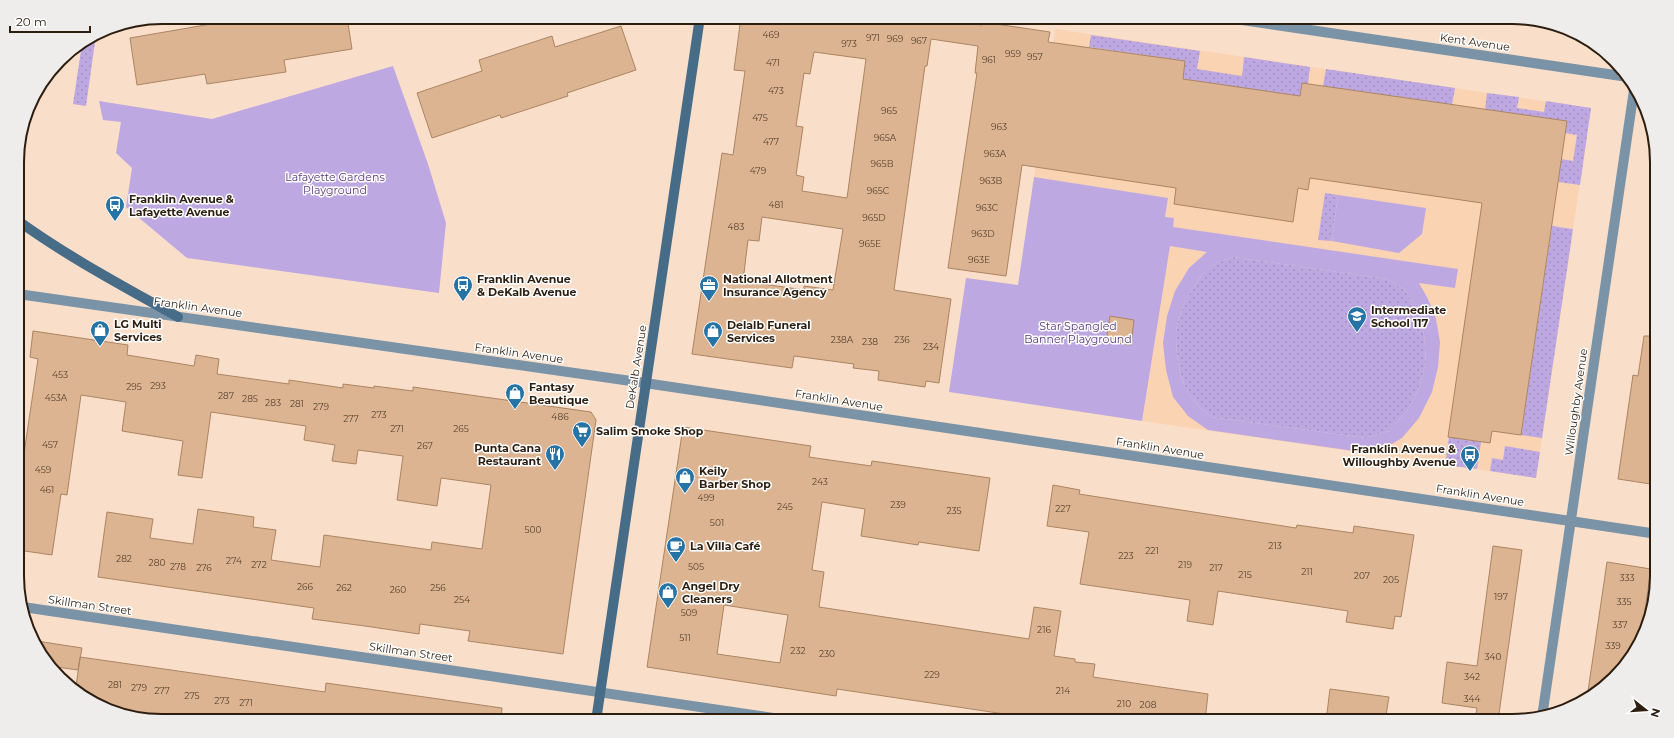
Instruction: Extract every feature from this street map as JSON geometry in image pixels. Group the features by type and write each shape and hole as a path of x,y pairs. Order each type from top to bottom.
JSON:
{"main road":[{"name":"DeKalb Avenue","path":"597,714 699,24"},
{"path":"24,224 101,274 178,317"}],"street":[{"name":"Kent Avenue","path":"1269,24 1619,76"},
{"name":"Willoughby Avenue","path":"1543,710 1633,96"},
{"name":"Franklin Avenue","path":"24,295 645,383 1650,533"},
{"name":"Skillman Street","path":"28,608 747,714"}],"shaded area":[{"name":"Intermediate School 117","path":"1055,29 1591,108 1536,478 1142,421 1174,219 1165,217 1167,199 1034,177"}],"green space":[{"path":"1091,35 1200,51 1197,69 1242,76 1244,57 1310,67 1308,84 1302,83 1300,96 1183,79 1185,61 1089,47"},
{"path":"95,41 86,106 73,104 81,50"},
{"name":"Lafayette Gardens Playground","path":"393,66 428,164 446,223 439,293 187,258 126,207 132,168 116,153 121,122 103,120 99,101 212,119"},
{"path":"1326,69 1455,88 1452,105 1323,86"},
{"path":"1487,93 1519,97 1517,108 1544,112 1546,101 1591,108 1580,185 1558,182 1561,159 1573,161 1577,135 1565,133 1485,110"},
{"name":"Star Spangled Banner Playground","path":"1034,177 1168,198 1165,217 1174,218 1173,227 1458,269 1455,288 1419,283 1428,299 1436,319 1440,342 1438,367 1432,392 1419,418 1402,438 1375,454 1208,430 1188,416 1173,397 1166,370 1163,343 1167,316 1175,291 1189,268 1207,252 1170,246 1142,421 949,392 966,278 1018,285","holes":["1233,257 1387,279 1405,290 1418,309 1424,335 1426,362 1419,388 1407,411 1389,431 1366,438 1211,417 1195,401 1185,387 1181,376 1177,351 1177,325 1188,296 1194,286 1200,277 1215,264"]},
{"path":"1325,193 1338,195 1332,241 1318,240"},
{"path":"1338,195 1426,208 1422,234 1399,253 1332,241"},
{"path":"1552,226 1573,229 1542,438 1521,435"},
{"path":"1233,257 1387,279 1405,290 1418,309 1424,335 1426,362 1419,388 1407,411 1389,431 1366,438 1211,417 1195,401 1185,387 1180,370 1176,345 1177,325 1188,296 1200,277 1213,265"},
{"path":"1449,437 1481,442 1477,469 1445,465"},
{"path":"1505,446 1540,452 1536,478 1490,471 1492,458 1503,460"}],"building":[{"path":"211,24 348,24 352,49 284,60 286,72 207,84 205,74 137,85 130,38"},
{"path":"740,24 996,24 1050,32 1048,42 1185,61 1183,79 1300,96 1302,83 1567,121 1521,435 1492,431 1490,443 1448,437 1482,203 1310,178 1308,190 1298,188 1293,222 1174,204 1176,188 1022,165 1006,276 948,268 977,73 975,73 978,46 931,39 927,66 925,66 894,290 951,299 939,383 926,381 925,387 878,380 879,371 853,368 854,364 794,356 792,368 692,354 722,153 733,155 745,71 734,70","holes":["814,52 866,59 847,198 802,191 804,177 796,175 803,127 796,126 804,73 810,74","762,217 843,229 833,290 804,286 804,290 743,281 748,240 759,241"]},
{"path":"621,26 636,70 567,93 568,96 501,118 500,115 432,138 417,93 482,71 479,60 552,36 555,47"},
{"path":"1110,316 1134,320 1131,345 1106,341"},
{"path":"33,331 128,345 127,355 194,366 196,355 219,359 217,374 289,384 289,380 343,388 343,384 413,391 413,387 591,412 596,420 563,654 468,641 470,631 420,624 419,634 312,619 314,608 98,577 107,512 153,519 150,538 193,544 198,509 254,517 253,527 276,530 271,560 320,567 324,535 431,550 432,542 482,549 491,485 441,478 437,506 397,500 403,456 358,450 356,464 332,461 335,445 304,440 306,426 211,412 202,478 178,475 183,441 122,431 126,402 81,395 67,495 61,494 52,555 24,551 24,454 38,359 30,357"},
{"path":"1644,336 1650,336 1650,484 1618,479 1633,375 1638,376"},
{"path":"683,427 811,446 809,457 871,466 872,461 990,478 979,551 919,542 918,545 861,536 865,509 822,502 812,570 824,572 819,607 1029,639 1034,607 1061,611 1054,656 1075,659 1075,662 1095,664 1093,677 1208,694 1206,714 1005,714 837,689 836,696 647,667","holes":["724,605 788,615 780,663 717,654"]},
{"path":"1053,485 1080,490 1079,494 1296,528 1297,525 1353,533 1354,526 1414,535 1401,617 1395,616 1393,629 1346,622 1348,611 1218,591 1213,625 1187,621 1190,600 1080,584 1089,532 1047,526"},
{"path":"1493,546 1522,550 1499,714 1476,714 1477,708 1442,703 1447,662 1477,666"},
{"path":"1607,562 1650,569 1643,620 1632,645 1610,674 1588,691"},
{"path":"40,642 82,648 78,670 59,667"},
{"path":"80,657 325,692 326,683 502,708 502,714 153,714 118,707 93,696 76,684"},
{"path":"1330,689 1389,697 1386,714 1327,714"}],"place":[{"name":"Franklin Avenue & Lafayette Avenue","path":"115,222"},
{"name":"Franklin Avenue & DeKalb Avenue","path":"463,302"},
{"name":"National Allotment Insurance Agency","path":"709,302"},
{"name":"Intermediate School 117","path":"1357,333"},
{"name":"LG Multi Services","path":"100,347"},
{"name":"Delalb Funeral Services","path":"713,348"},
{"name":"Fantasy Beautique","path":"515,410"},
{"name":"Salim Smoke Shop","path":"582,448"},
{"name":"Punta Cana Restaurant","path":"555,471"},
{"name":"Franklin Avenue & Willoughby Avenue","path":"1470,472"},
{"name":"Keily Barber Shop","path":"685,494"},
{"name":"La Villa Café","path":"676,563"},
{"name":"Angel Dry Cleaners","path":"668,609"}]}
